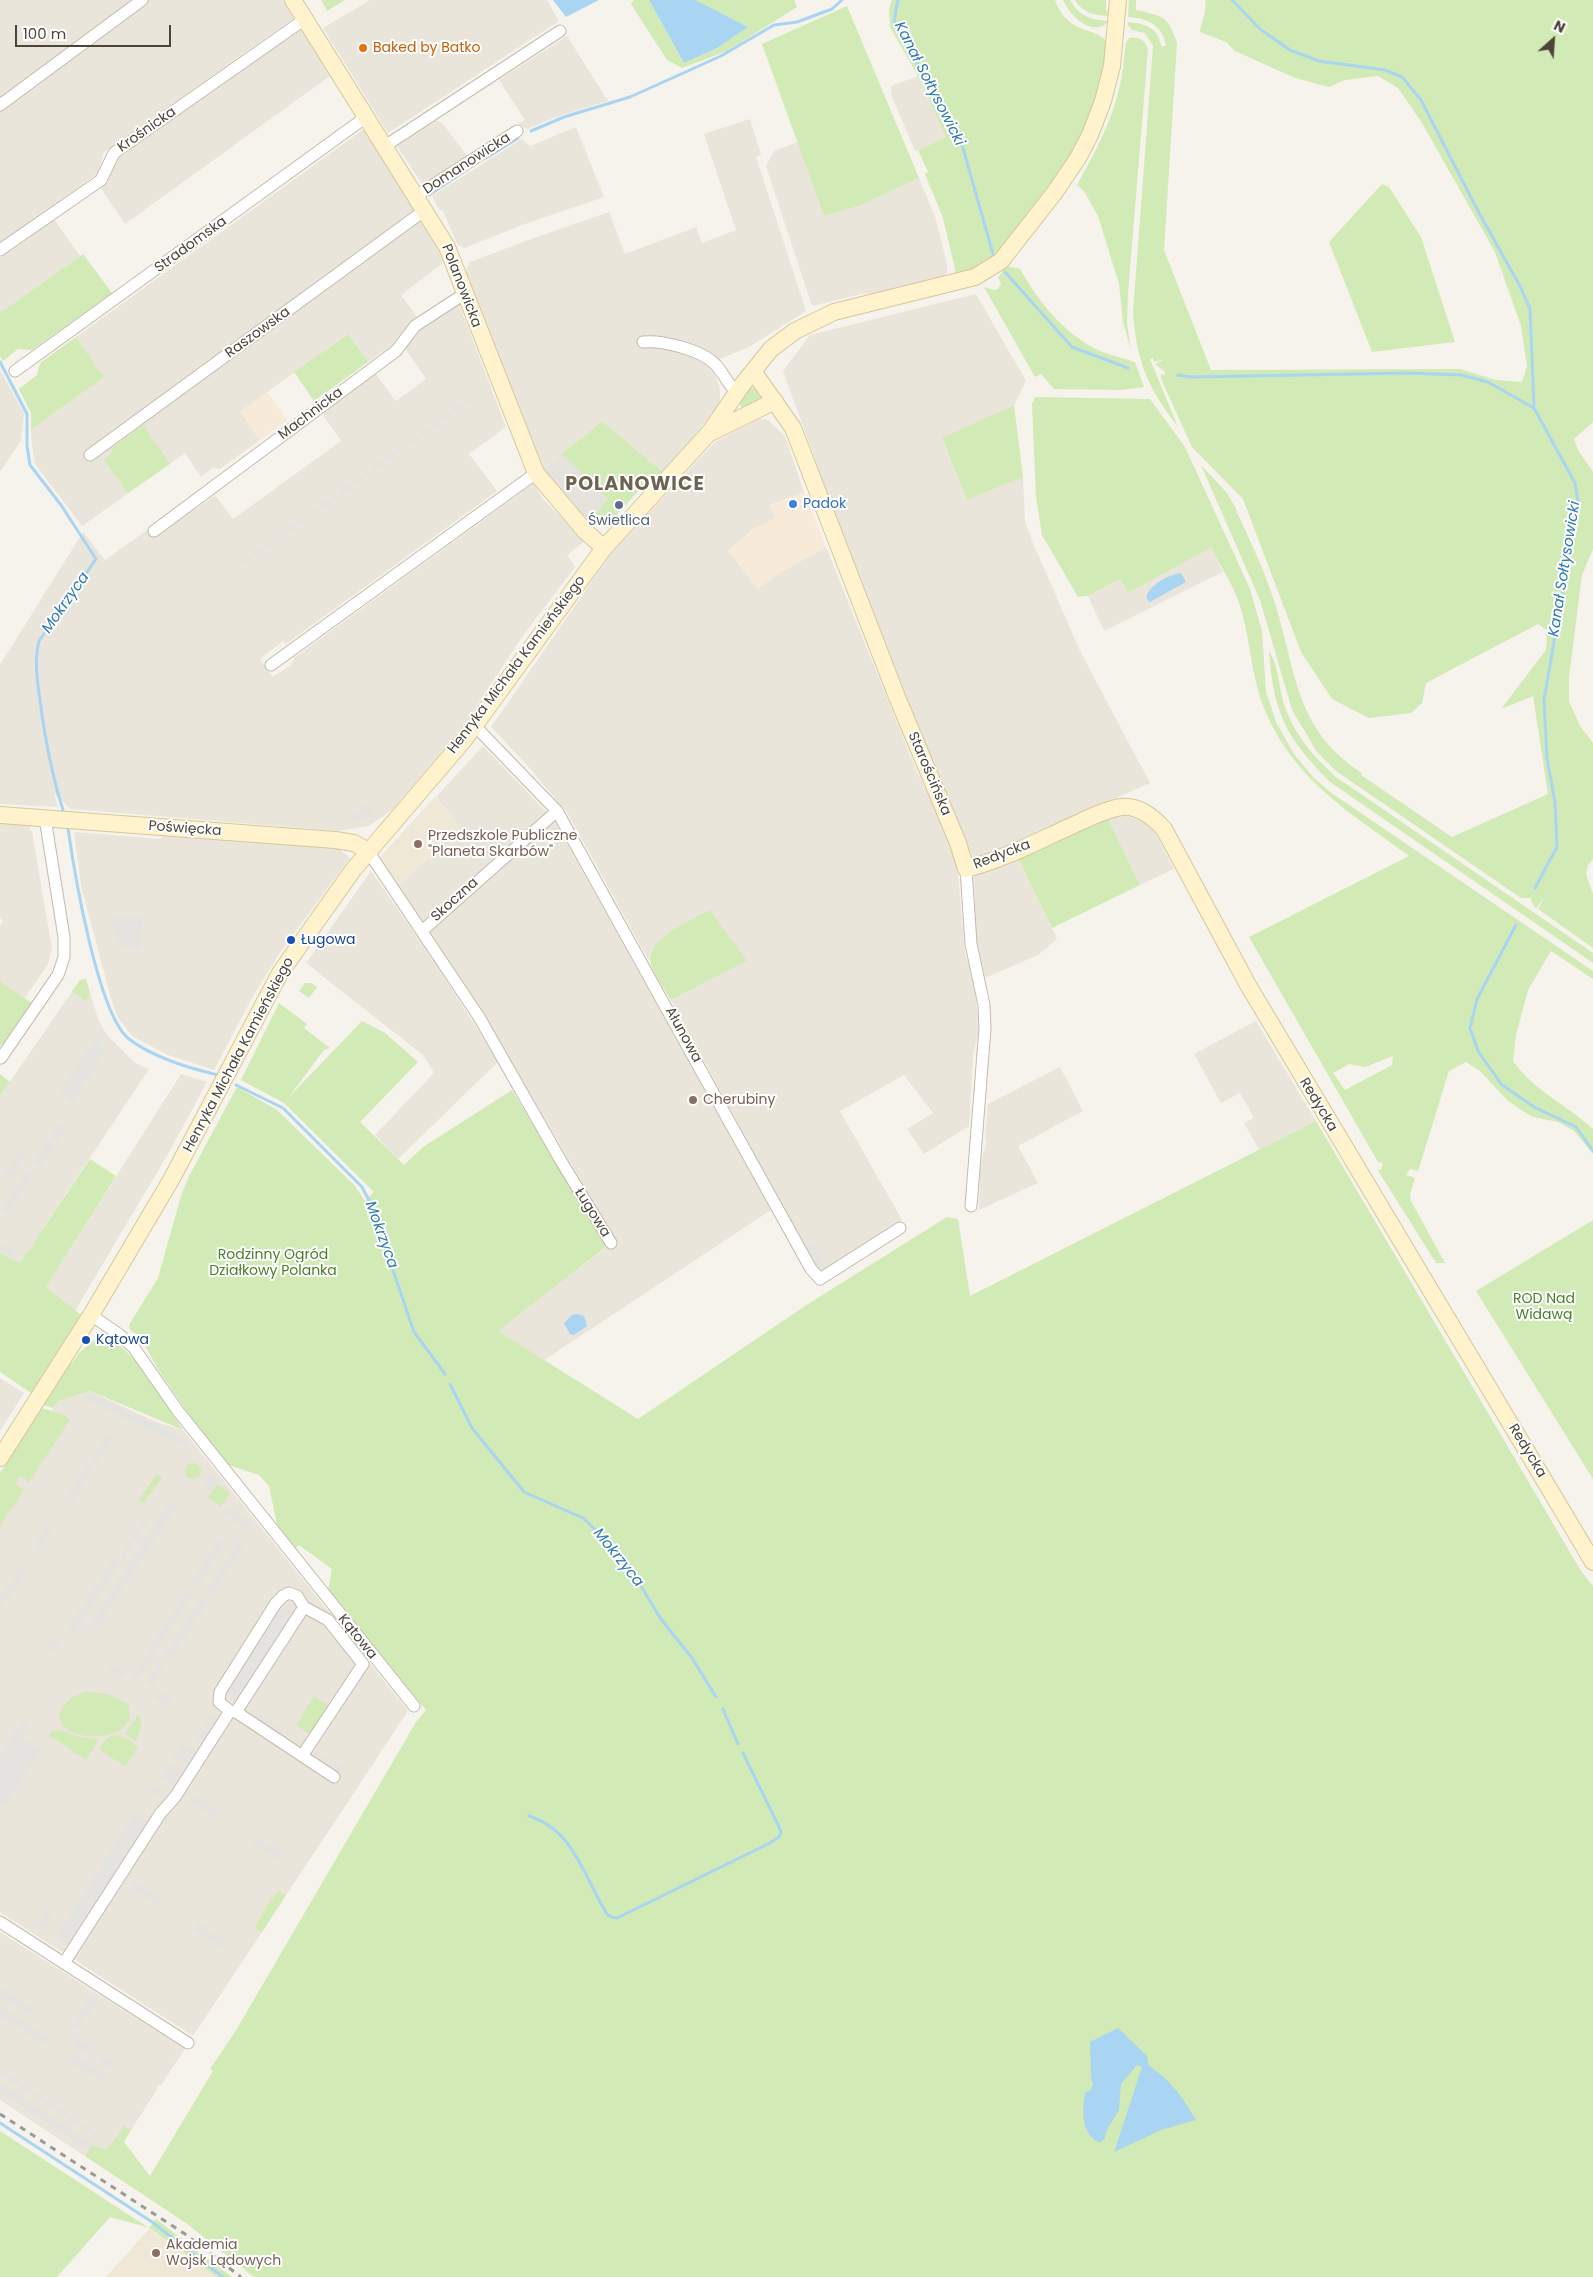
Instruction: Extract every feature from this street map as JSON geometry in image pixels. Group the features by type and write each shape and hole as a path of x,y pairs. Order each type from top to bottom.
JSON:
{"street":[{"path":"0,105 142,0"},
{"name":"Polanowicka","path":"293,0 447,247 536,473 585,531 604,548"},
{"name":"Henryka Michała Kamieńskiego","path":"0,1458 91,1314 172,1180 280,973 368,851 475,726 604,548 708,433 753,371 778,343 813,320 834,312 974,278 1001,261 1055,192 1078,158 1090,135 1104,101 1110,74 1118,0"},
{"name":"Krośnicka","path":"0,250 100,180 114,153 305,19"},
{"path":"384,146 560,31"},
{"name":"Stradomska","path":"15,371 366,118"},
{"name":"Domanowicka","path":"416,196 517,131"},
{"name":"Raszowska","path":"90,455 425,210"},
{"name":"Machnicka","path":"154,531 396,351 415,326 464,294"},
{"path":"643,342 654,341 668,344 705,357 714,363 724,379 737,393"},
{"name":"Starościńska","path":"753,371 793,428 842,558 958,843 966,869 971,944 984,1005 985,1028 972,1206"},
{"path":"708,433 775,401"},
{"path":"272,665 536,473"},
{"name":"Ałunowa","path":"475,726 557,811 811,1269 820,1279 900,1228"},
{"name":"Redycka","path":"966,869 986,864 1091,818 1122,807 1140,810 1152,816 1164,829 1248,986 1593,1562"},
{"name":"Skoczna","path":"422,931 557,811"},
{"name":"Poświęcka","path":"0,815 343,841 354,843 368,851"},
{"path":"1,1058 63,967 64,937 45,818"},
{"name":"Ługowa","path":"368,851 479,1017 560,1161 611,1243"},
{"name":"Kątowa","path":"91,1314 120,1334 134,1348 178,1410 414,1706"},
{"path":"302,1756 363,1664 328,1620 304,1607 297,1596 289,1594 283,1596 276,1603 220,1692 219,1702 334,1777"},
{"path":"64,1963 160,1814 175,1798 304,1607"},
{"path":"0,1922 188,2043"}],"shaded area":[{"path":"0,0 283,0 294,18 104,152 98,173 0,243"},
{"path":"370,0 547,0 559,21 388,133 323,28"},
{"path":"301,29 330,76 125,224 100,187 108,182 115,160"},
{"path":"567,36 608,101 556,117 527,129 518,124 525,120 499,80"},
{"path":"918,76 946,137 915,151 891,94 891,86"},
{"path":"750,119 761,155 756,157 806,311 749,347 706,365 714,373 720,388 720,402 664,473 602,421 544,469 519,412 465,272 470,262 609,212 625,254 696,227 702,243 736,230 704,134"},
{"path":"437,120 443,124 467,156 422,184 397,146"},
{"path":"576,127 604,197 525,224 464,248 457,244 443,211 439,209 432,196 522,139 530,146"},
{"path":"364,129 433,237 443,263 401,295 417,317 409,323 391,346 368,362 347,334 240,412 260,440 220,469 213,468 201,477 185,453 82,526 35,464 31,430 104,377 76,337"},
{"path":"798,142 824,216 859,206 919,178 936,219 948,269 945,277 901,290 861,294 812,306 766,166 774,151"},
{"path":"54,219 80,256 0,313 0,258"},
{"path":"976,294 1026,381 1014,405 942,439 967,500 1023,477 1025,522 1033,543 1080,651 1150,783 980,858 973,857 968,847 865,597 783,371 810,335"},
{"path":"459,304 506,427 469,454 497,491 286,644 283,641 260,659 273,677 292,664 294,658 534,483 543,499 585,541 567,555 575,567 522,637 459,732 392,810 369,826 339,831 71,809 54,794 58,807 0,804 0,665 83,532 105,560 150,528 193,506 196,509 215,495 233,519 341,441 321,412 375,373 396,401 426,379 405,348 420,330"},
{"path":"0,370 24,413 21,441 0,472"},
{"path":"267,392 287,420 260,440 240,412"},
{"path":"469,398 471,401 441,423 438,420"},
{"path":"759,419 768,420 785,436 804,492 770,505 776,518 753,529 728,551 758,588 781,572 826,547 917,772 946,831 953,852 958,875 965,954 974,980 979,1029 973,1055 969,1126 924,1154 907,1129 933,1113 904,1075 840,1111 902,1220 819,1273 671,1000 747,961 655,946 650,952 649,961 568,814 527,765 491,727 613,551 715,442"},
{"path":"436,422 438,425 407,447 405,444"},
{"path":"402,446 404,449 374,471 371,468"},
{"path":"562,454 608,499 589,521 557,489 544,469"},
{"path":"369,470 371,473 341,495 338,492"},
{"path":"804,492 826,547 781,572 758,589 728,551 753,529 775,518 770,506"},
{"path":"335,494 338,497 307,519 305,516"},
{"path":"302,518 305,521 274,543 272,540"},
{"path":"269,542 271,545 241,567 238,564"},
{"path":"1211,548 1223,572 1104,631 1088,596 1120,579 1128,593"},
{"path":"483,746 554,820 771,1210 544,1360 497,1331 616,1240 479,1007 398,886 460,828 436,797"},
{"name":"Przedszkole Publiczne \"Planeta Skarbów\"","path":"435,797 460,828 398,886 378,859"},
{"path":"367,804 377,817 354,822 350,817"},
{"path":"1124,815 1144,821 1154,830 1174,869 1140,885 1108,819"},
{"path":"0,823 32,825 29,829 32,832 52,949 48,964 25,998 0,981 0,926 3,921 0,918"},
{"path":"74,832 161,839 162,835 339,849 350,858 281,951 253,996 214,1070 168,1055 132,1036 118,1018 81,886"},
{"path":"1018,858 1057,939 1038,955 985,978 976,936 974,876"},
{"path":"371,871 433,959 498,1062 398,1159 375,1135 434,1073 424,1056 306,963"},
{"path":"112,915 142,917 141,949 117,947 118,940 114,939"},
{"path":"86,979 98,1019 107,1035 135,1063 149,1069 20,1263 0,1253 0,1096 80,980"},
{"path":"1256,1021 1316,1121 1259,1150 1244,1123 1254,1118 1240,1093 1221,1103 1194,1054"},
{"path":"95,1039 102,1043 100,1047 106,1051 72,1102 59,1092"},
{"path":"1060,1067 1083,1111 1018,1146 1038,1183 979,1210 980,1165 987,1141 985,1139 988,1104"},
{"path":"181,1074 207,1082 168,1154 75,1311 46,1287"},
{"path":"61,1122 67,1126 57,1142 50,1138"},
{"path":"48,1141 55,1145 40,1167 33,1163"},
{"path":"20,1151 26,1155 10,1179 4,1175"},
{"path":"28,1170 34,1174 7,1215 1,1211"},
{"path":"0,1241 16,1252 12,1258 0,1250"},
{"path":"812,1243 826,1269 819,1272 805,1247"},
{"path":"0,1378 24,1393 0,1431"},
{"path":"90,1391 156,1422 183,1430 408,1711 193,2036 0,1912 0,1489 58,1401"},
{"path":"89,1393 190,1442 187,1448 85,1399"},
{"path":"108,1433 114,1437 96,1464 90,1461"},
{"path":"88,1464 93,1468 73,1501 67,1497"},
{"path":"211,1473 219,1478 211,1490 203,1485"},
{"path":"170,1501 177,1506 98,1627 91,1623"},
{"path":"229,1508 251,1522 247,1529 224,1514"},
{"path":"145,1518 148,1520 123,1559 120,1557"},
{"path":"46,1527 52,1531 39,1551 33,1547"},
{"path":"220,1538 226,1542 197,1587 191,1583"},
{"path":"238,1542 245,1546 212,1595 206,1591"},
{"path":"114,1559 120,1563 75,1633 68,1628"},
{"path":"20,1568 26,1572 1,1610 0,1598"},
{"path":"187,1590 193,1594 138,1678 131,1674 134,1669 137,1670 152,1647 150,1646"},
{"path":"201,1598 208,1603 171,1658 165,1654"},
{"path":"283,1602 296,1610 237,1702 224,1693"},
{"path":"54,1636 61,1640 52,1654 45,1649"},
{"path":"160,1662 164,1665 154,1680 156,1682 153,1686 146,1682"},
{"path":"110,1663 126,1673 123,1678 107,1667"},
{"path":"160,1691 172,1699 166,1706 154,1698"},
{"path":"253,1709 284,1729 279,1735 249,1715"},
{"path":"211,1713 218,1717 201,1745 194,1740"},
{"path":"22,1721 29,1725 0,1769 0,1755"},
{"path":"22,1737 43,1751 41,1756 38,1755 4,1807 0,1804 0,1771"},
{"path":"182,1743 197,1753 188,1766 173,1756"},
{"path":"317,1751 342,1767 337,1773 313,1757"},
{"path":"169,1764 183,1774 175,1787 160,1777"},
{"path":"155,1785 170,1794 166,1801 151,1791"},
{"path":"194,1795 217,1810 213,1817 189,1801"},
{"path":"135,1813 150,1823 70,1947 56,1937"},
{"path":"256,1836 283,1854 279,1860 252,1842"},
{"path":"134,1881 160,1898 156,1904 130,1887"},
{"path":"46,1911 52,1916 45,1928 38,1923"},
{"path":"199,1923 226,1941 221,1947 194,1930"},
{"path":"0,1932 185,2049 161,2085 157,2086 157,2090 123,2142 186,2223 0,2100"},
{"path":"0,1987 32,2009 28,2015 0,1996"},
{"path":"91,1995 98,2000 79,2028 73,2024"},
{"path":"0,2006 50,2039 46,2046 0,2015"},
{"path":"76,2037 92,2047 87,2054 72,2044"},
{"path":"102,2054 113,2062 109,2068 98,2061"},
{"path":"75,2055 106,2076 101,2082 70,2062"},
{"path":"0,2069 99,2134 97,2137 0,2074"},
{"path":"0,2083 92,2144 88,2150 0,2092"},
{"name":"Akademia Wojsk Lądowych","path":"150,2228 217,2277 106,2277"}],"green space":[{"path":"321,0 345,0 327,11"},
{"path":"634,0 649,0 684,63 717,48 747,27 695,0 794,0 797,7 727,51 682,68 667,60 631,4"},
{"path":"892,0 1055,0 1067,20 1097,34 1107,43 1105,66 1095,107 1088,124 1063,168 1030,216 997,255 983,266 962,274 960,272 956,273 943,218 925,174 928,172 918,150 946,137 918,76 890,27 889,9"},
{"path":"1063,0 1070,0 1077,10 1086,16 1097,20 1109,21 1103,26 1096,27 1082,23 1070,12"},
{"path":"1075,0 1106,0 1106,9 1109,16 1090,13"},
{"path":"1129,0 1136,0 1136,10 1164,19 1171,27 1177,43 1164,250 1211,370 1460,369 1496,380 1522,382 1527,366 1521,326 1495,252 1422,123 1398,88 1378,76 1345,80 1329,87 1295,78 1235,51 1226,42 1200,32 1205,11 1205,0 1593,0 1593,422 1574,439 1578,450 1593,472 1593,549 1582,575 1569,677 1569,701 1580,726 1593,743 1593,859 1588,865 1586,874 1593,894 1593,948 1538,909 1545,896 1536,909 1531,901 1532,898 1521,898 1336,771 1317,752 1292,710 1260,600 1201,465 1227,493 1234,505 1270,589 1299,690 1308,713 1321,735 1338,755 1362,773 1361,775 1452,837 1548,794 1533,696 1501,709 1546,650 1547,630 1538,624 1426,683 1422,703 1411,713 1369,718 1332,699 1301,652 1243,499 1192,447 1161,379 1161,374 1165,375 1165,372 1155,364 1165,359 1154,362 1153,358 1150,359 1178,427 1151,386 1137,345 1133,312 1153,46 1145,33 1132,30 1127,24 1129,22 1146,25 1157,35 1161,46 1166,46 1161,33 1153,24 1142,19 1128,17"},
{"path":"847,6 919,178 859,206 824,216 762,44"},
{"path":"1129,38 1141,40 1148,50 1128,293 1127,324 1131,350 1123,322 1119,284 1098,216 1084,191 1077,185 1107,127 1116,102 1126,43"},
{"path":"1382,184 1389,187 1421,237 1455,342 1372,352 1329,242"},
{"path":"83,254 112,293 32,350 18,349 3,361 0,356 0,313"},
{"path":"1006,266 1020,269 1035,293 1053,316 1074,335 1098,350 1135,362 1144,387 1121,390 1054,389 1041,374 1035,377 984,287 994,290 998,289 1001,283 998,278"},
{"path":"348,334 368,362 314,401 294,372"},
{"path":"76,337 104,377 31,430 31,413 19,389 37,375 40,363"},
{"path":"749,387 755,389 761,399 743,409 739,403"},
{"path":"1035,397 1150,399 1185,447 1250,589 1262,631 1266,691 1276,722 1294,754 1313,777 1330,792 1593,971 1593,979 1551,951 1528,990 1516,1035 1513,1061 1521,1072 1540,1089 1593,1129 1593,1154 1574,1131 1558,1122 1533,1117 1521,1110 1507,1100 1480,1071 1466,1062 1449,1071 1418,1171 1410,1169 1406,1175 1415,1178 1410,1194 1411,1201 1445,1263 1436,1263 1377,1169 1381,1170 1383,1163 1378,1162 1249,937 1409,856 1346,810 1309,777 1293,759 1266,713 1257,687 1244,619 1231,584 1211,548 1128,593 1120,579 1088,596 1078,597 1042,535 1036,497 1032,404","holes":["1393,1056 1392,1065 1345,1090 1333,1073 1349,1064 1365,1067"]},
{"path":"1014,405 1023,477 967,500 942,438"},
{"path":"602,421 664,473 648,490 643,486 609,523 589,521 608,499 562,454"},
{"path":"143,425 170,464 128,493 104,460 110,455 113,448"},
{"path":"1269,652 1278,675 1287,713 1304,743 1327,769 1593,953 1593,963 1330,782 1303,752 1285,724 1274,692"},
{"path":"1108,819 1140,885 1052,928 1018,858"},
{"path":"710,910 747,961 671,1000 651,963 652,951 664,936"},
{"path":"86,979 90,995 86,1001 72,991 80,980"},
{"path":"0,981 32,1003 5,1044 0,1045"},
{"path":"305,983 311,983 317,987 309,998 299,991"},
{"name":"Rodzinny Ogród Działkowy Polanka","path":"279,1003 307,1024 304,1028 330,1048 324,1050 288,1098 362,1021 385,1033 418,1062 360,1122 404,1165 423,1147 512,1090 606,1247 498,1331 638,1419 808,1304 947,1217 958,1219 970,1296 1316,1121 1581,1571 1593,1586 1593,2277 254,2277 186,2223 85,2156 92,2145 107,2150 108,2144 111,2145 124,2126 131,2130 124,2142 150,2176 213,2071 210,2069 235,2032 416,1722 426,1710 328,1591 332,1569 299,1545 295,1549 278,1529 269,1486 259,1475 228,1465 195,1423 159,1371 138,1335 130,1330 129,1325 158,1278 181,1196 188,1178 237,1087 277,1110 355,1186 365,1201 374,1192 284,1103 241,1080"},
{"path":"0,1074 10,1082 0,1096"},
{"path":"90,1159 116,1176 46,1287 81,1315 31,1393 0,1372 0,1253 20,1263"},
{"name":"ROD Nad Widawą","path":"1593,1220 1593,1479 1476,1291"},
{"path":"105,1331 140,1365 183,1430 90,1391 58,1401 53,1408 44,1405 70,1362 72,1363 80,1352"},
{"path":"41,1408 62,1414 70,1420 29,1482 20,1476 15,1484 24,1490 0,1526 0,1473"},
{"path":"193,1463 199,1465 201,1471 199,1477 193,1479 187,1477 185,1471 187,1465"},
{"path":"157,1474 162,1478 143,1503 139,1500"},
{"path":"217,1484 230,1493 221,1506 208,1498"},
{"path":"86,1692 109,1695 129,1705 130,1719 124,1727 107,1735 87,1736 70,1731 63,1725 59,1717 65,1704 73,1697"},
{"path":"314,1696 329,1706 310,1734 296,1725"},
{"path":"138,1715 141,1721 141,1728 135,1741 125,1734"},
{"path":"60,1730 79,1737 97,1739 98,1741 86,1760 49,1735 53,1731"},
{"path":"114,1735 123,1737 138,1747 125,1767 99,1749 106,1739"},
{"path":"279,1891 286,1895 262,1932 255,1928 265,1908"},
{"path":"0,2131 148,2228 110,2217 57,2277 0,2277"},
{"path":"156,2219 232,2277 217,2277 149,2228"}],"water":[{"path":"553,0 599,0 566,17"},
{"path":"649,0 695,0 748,27 717,48 684,63"},
{"path":"1181,573 1186,582 1150,602 1146,598 1151,589 1160,581"},
{"path":"572,1315 584,1316 587,1326 574,1335 570,1334 564,1323"},
{"path":"1118,2028 1147,2056 1149,2066 1164,2077 1176,2090 1196,2120 1161,2130 1114,2152 1142,2067 1137,2065 1121,2084 1119,2110 1106,2132 1105,2138 1100,2143 1089,2134 1086,2128 1083,2107 1085,2093 1091,2090 1093,2084 1091,2079 1090,2042"}],"waterway":[{"path":"531,131 564,117 630,97 721,56 774,25 797,22 832,9 842,0"},
{"name":"Kanał Sołtysowicki","path":"898,0 894,21 918,64 943,116 961,141 993,254"},
{"path":"1232,0 1260,29 1290,50 1319,61 1385,70 1402,77 1421,100 1479,213 1520,286 1530,309 1534,408"},
{"path":"486,158 518,138"},
{"path":"429,195 472,166"},
{"name":"Kanał Sołtysowicki","path":"1005,272 1072,347 1128,368"},
{"name":"Mokrzyca","path":"0,362 27,414 27,446 30,465 61,505 96,559 39,641 37,650 37,678 44,727 53,775 63,810"},
{"name":"Kanał Sołtysowicki","path":"1178,375 1191,377 1408,373 1461,375 1488,382 1534,408 1575,483 1578,502 1544,700 1547,759 1555,802 1557,847 1535,888"},
{"name":"Mokrzyca","path":"68,828 89,941 107,1002 118,1025 129,1039 149,1052 183,1066 218,1075"},
{"name":"Kanał Sołtysowicki","path":"1516,925 1477,999 1470,1028 1478,1051 1501,1084 1534,1107 1576,1127 1593,1151"},
{"name":"Mokrzyca","path":"236,1085 283,1108 362,1187 370,1202 414,1332 445,1374"},
{"name":"Mokrzyca","path":"450,1384 472,1428 524,1492 583,1518 611,1545 631,1570 661,1619 692,1658 716,1697"},
{"path":"723,1709 738,1744"},
{"path":"529,1816 557,1832 567,1843 584,1870 607,1914 617,1918 770,1843 780,1836 781,1831 743,1753"},
{"path":"0,2123 152,2222 223,2277"}],"railway":[{"path":"0,2114 185,2234 241,2277"}],"place":[{"name":"Baked by Batko","path":"363,48"},
{"name":"Padok","path":"793,504"},
{"name":"Świetlica","path":"619,505"},
{"name":"Przedszkole Publiczne \"Planeta Skarbów\"","path":"418,844"},
{"name":"Ługowa","path":"291,940"},
{"name":"Cherubiny","path":"693,1100"},
{"name":"Kątowa","path":"86,1340"},
{"name":"Akademia Wojsk Lądowych","path":"156,2253"}],"district":[{"name":"POLANOWICE","path":"635,485"}]}
